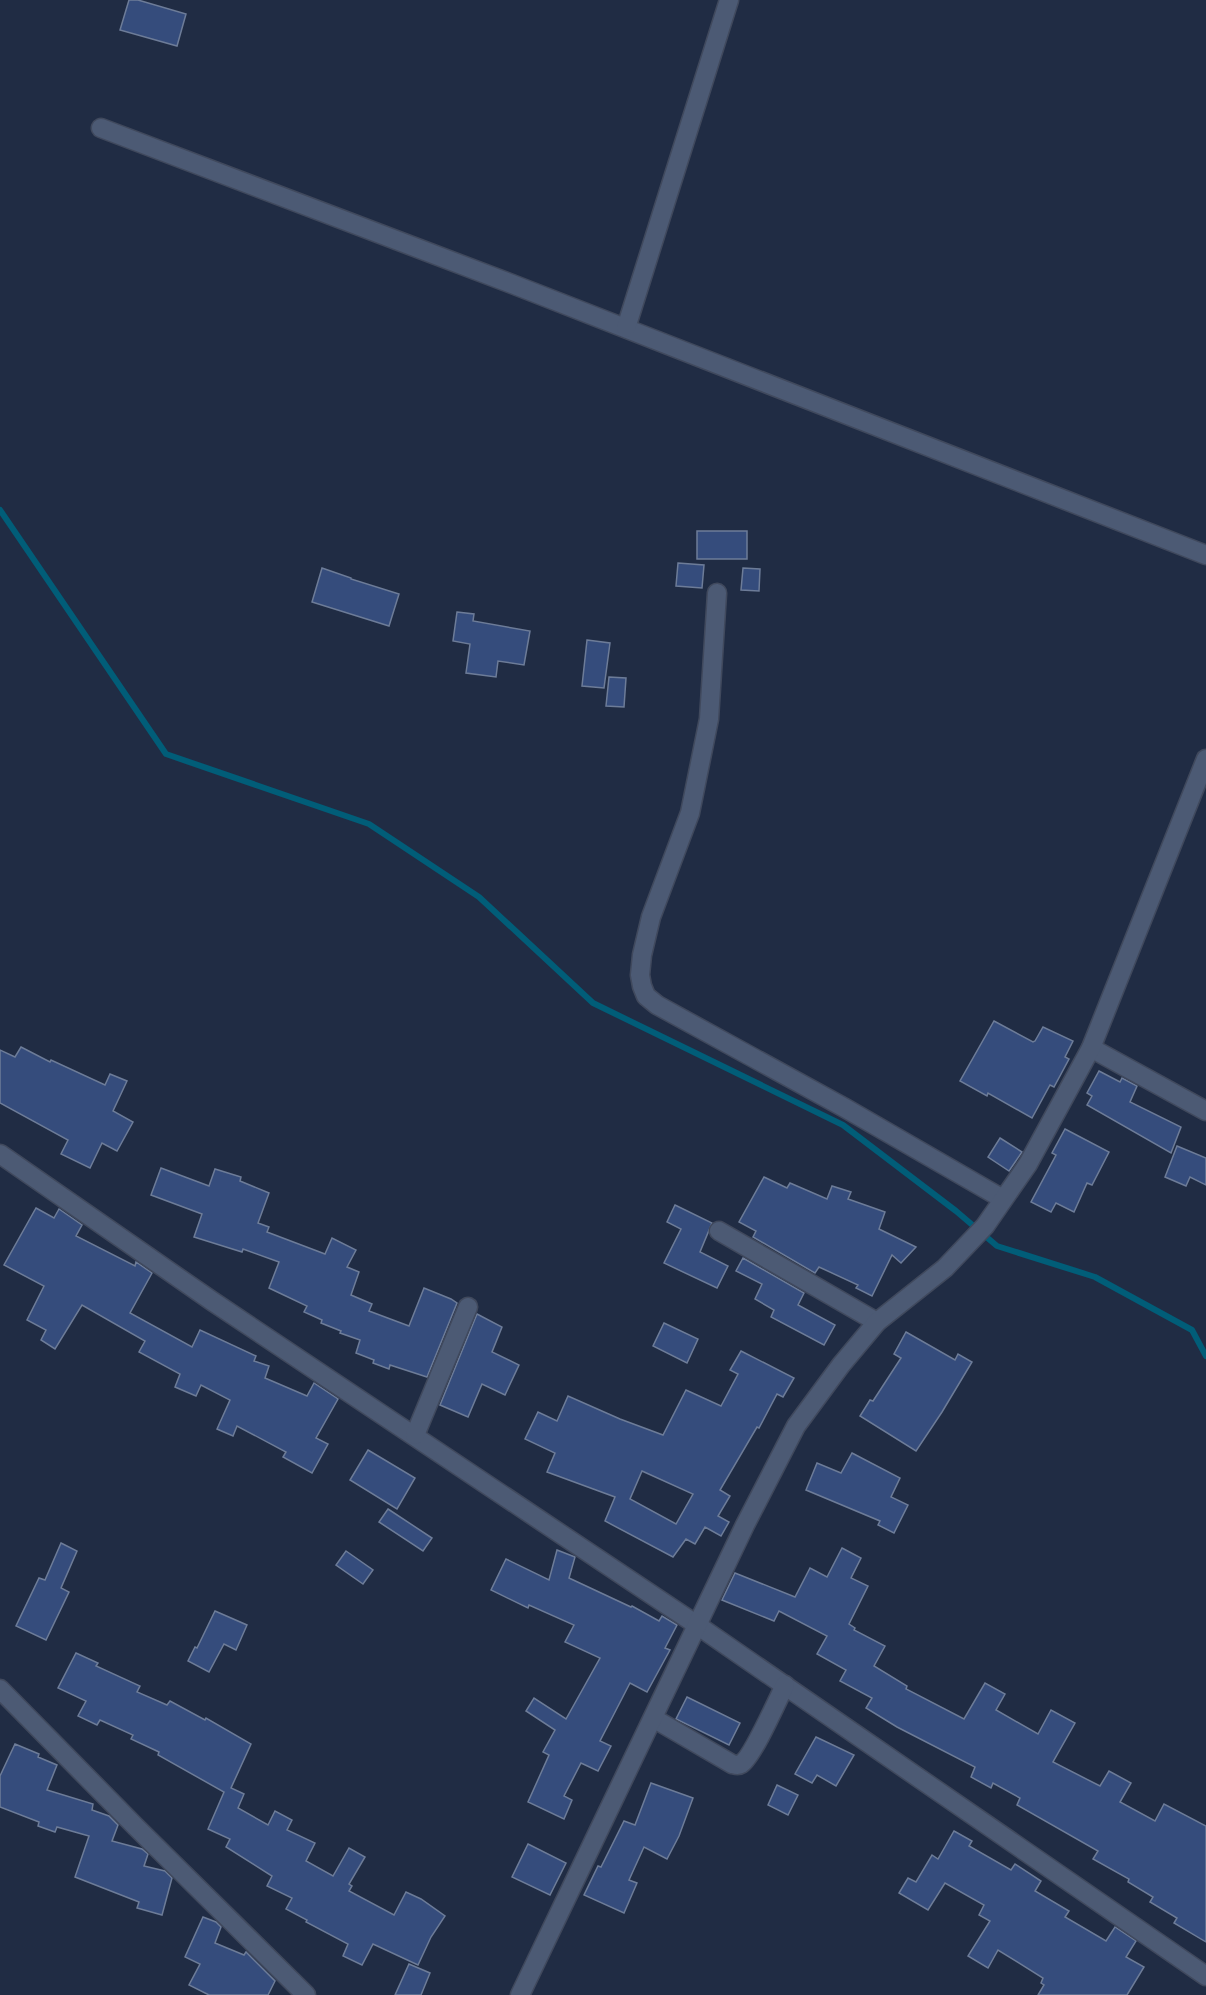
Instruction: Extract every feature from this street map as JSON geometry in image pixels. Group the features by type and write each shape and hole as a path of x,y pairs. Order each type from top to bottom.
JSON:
{"street":[{"path":"626,328 729,0"},
{"path":"101,128 626,328 1206,555"},
{"path":"717,592 709,719 690,813 651,917 640,975 646,996 657,1005 845,1108 1003,1199"},
{"path":"520,1995 745,1525 796,1426 834,1374 877,1322 945,1268 979,1233 1028,1164 1091,1048 1206,759"},
{"path":"1091,1048 1206,1111"},
{"path":"0,1154 212,1301 698,1625 1206,1976"},
{"path":"719,1231 877,1322"},
{"path":"415,1435 468,1307"},
{"path":"653,1718 732,1764 741,1764 750,1752 785,1685"},
{"path":"0,1689 306,1995"}],"building":[{"path":"129,0 138,0 186,14 177,46 120,30"},
{"path":"697,531 747,531 747,559 697,559"},
{"path":"678,563 704,565 702,588 676,586"},
{"path":"322,568 399,594 389,626 312,602"},
{"path":"743,568 760,569 759,591 741,590"},
{"path":"457,612 474,614 473,621 530,631 524,665 498,661 496,677 466,673 470,644 453,641"},
{"path":"587,640 610,643 604,688 582,686"},
{"path":"609,677 626,678 624,707 606,706"},
{"path":"994,1021 1033,1042 1043,1027 1073,1041 1065,1057 1069,1059 1054,1087 1050,1085 1032,1118 988,1093 987,1096 960,1081"},
{"path":"21,1047 105,1085 110,1074 127,1081 113,1111 133,1122 117,1151 102,1143 90,1168 61,1154 68,1140 0,1103 0,1050 15,1057"},
{"path":"1099,1071 1120,1082 1122,1078 1137,1086 1130,1102 1181,1127 1171,1153 1087,1105 1092,1096 1087,1093"},
{"path":"1065,1129 1109,1152 1092,1185 1087,1183 1074,1212 1056,1203 1051,1212 1031,1202 1056,1155 1052,1153"},
{"path":"1000,1138 1022,1152 1009,1171 988,1157"},
{"path":"1177,1146 1206,1158 1206,1185 1190,1177 1186,1186 1165,1177"},
{"path":"161,1168 209,1186 215,1169 241,1177 240,1181 269,1193 258,1223 269,1227 267,1232 325,1254 332,1238 356,1250 347,1267 359,1272 351,1295 372,1304 369,1311 409,1326 424,1288 457,1303 427,1377 390,1365 389,1369 373,1363 374,1360 356,1353 360,1340 321,1323 322,1320 304,1312 307,1306 269,1288 279,1262 243,1249 242,1252 194,1237 202,1214 151,1195"},
{"path":"764,1177 787,1188 790,1183 827,1199 832,1186 851,1192 848,1199 885,1212 879,1229 916,1247 901,1263 892,1255 872,1296 856,1288 858,1285 819,1267 815,1273 753,1237 756,1231 739,1222"},
{"path":"675,1205 712,1223 700,1252 728,1266 717,1288 664,1263 681,1229 667,1222"},
{"path":"36,1208 54,1218 59,1209 82,1225 76,1236 135,1266 136,1262 152,1273 130,1313 192,1347 200,1330 256,1356 254,1361 269,1366 265,1378 307,1396 314,1383 338,1399 316,1438 328,1444 312,1473 283,1457 286,1452 237,1426 233,1436 217,1429 230,1400 201,1385 196,1396 175,1387 180,1374 139,1352 145,1341 82,1305 55,1349 41,1340 46,1330 27,1320 44,1286 4,1265"},
{"path":"743,1258 804,1293 798,1305 835,1325 824,1345 771,1317 774,1310 755,1299 762,1284 736,1271"},
{"path":"477,1314 502,1327 492,1352 519,1365 505,1395 482,1384 468,1417 440,1405"},
{"path":"664,1323 698,1339 687,1363 653,1346"},
{"path":"906,1332 955,1360 958,1354 972,1362 916,1451 860,1416 870,1400 873,1401 901,1358 894,1354"},
{"path":"741,1351 794,1378 783,1397 777,1394 759,1428 757,1427 720,1490 730,1496 718,1516 729,1522 721,1536 705,1527 695,1544 686,1539 673,1557 605,1521 615,1497 547,1472 555,1453 525,1439 538,1412 557,1421 568,1396 663,1435 686,1390 721,1406 738,1374 730,1370","holes":["642,1471 693,1494 676,1524 630,1499"]},
{"path":"368,1450 415,1478 397,1509 350,1480"},
{"path":"852,1453 900,1478 891,1497 908,1505 894,1533 878,1525 880,1521 806,1490 817,1463 841,1473"},
{"path":"388,1509 432,1538 423,1551 379,1522"},
{"path":"61,1543 77,1551 61,1588 69,1592 46,1640 16,1626 39,1578 45,1580"},
{"path":"842,1548 861,1558 851,1578 868,1586 849,1624 855,1628 854,1630 885,1646 874,1666 907,1686 906,1689 964,1719 985,1683 1005,1694 996,1710 1038,1734 1051,1710 1075,1723 1053,1762 1100,1786 1109,1771 1131,1783 1120,1802 1155,1821 1164,1804 1206,1826 1206,1942 1174,1923 1177,1918 1150,1902 1153,1897 1128,1882 1129,1879 1093,1859 1098,1851 1017,1805 1020,1798 993,1783 991,1788 971,1777 975,1767 897,1727 866,1708 872,1698 840,1681 846,1670 817,1654 827,1636 779,1611 774,1621 722,1600 735,1573 795,1597 810,1568 827,1577"},
{"path":"557,1550 575,1557 569,1578 632,1606 659,1621 662,1616 677,1625 665,1648 670,1650 647,1692 630,1683 600,1741 611,1746 598,1771 581,1763 564,1796 572,1800 564,1819 528,1802 549,1755 543,1752 555,1730 526,1711 534,1698 566,1719 600,1658 565,1642 574,1625 529,1605 528,1608 491,1590 506,1559 549,1580"},
{"path":"346,1551 373,1570 363,1584 336,1565"},
{"path":"215,1611 247,1625 236,1650 224,1644 209,1672 188,1661"},
{"path":"76,1653 98,1663 96,1666 140,1686 137,1692 167,1705 170,1701 205,1720 206,1718 251,1744 231,1788 244,1794 238,1808 268,1825 275,1811 292,1820 287,1830 315,1843 306,1861 333,1876 349,1848 365,1857 349,1884 352,1886 349,1891 394,1915 406,1892 421,1899 445,1916 431,1937 418,1965 373,1944 362,1965 343,1956 348,1944 286,1909 292,1898 267,1886 272,1876 226,1847 230,1839 208,1829 224,1792 158,1755 159,1752 131,1739 133,1735 100,1720 97,1725 78,1716 86,1701 58,1688"},
{"path":"687,1697 740,1723 729,1745 676,1719"},
{"path":"816,1737 854,1755 836,1786 817,1775 812,1783 795,1774"},
{"path":"15,1744 57,1765 47,1790 93,1804 92,1810 109,1816 118,1825 112,1841 142,1849 148,1854 144,1866 165,1871 172,1878 162,1915 137,1908 139,1902 75,1877 89,1836 57,1827 55,1832 38,1826 39,1822 0,1807 0,1776"},
{"path":"651,1783 693,1798 679,1836 667,1859 644,1847 629,1880 637,1883 624,1913 584,1895 624,1821 635,1825"},
{"path":"777,1785 798,1795 788,1815 768,1805"},
{"path":"954,1831 972,1841 969,1846 1011,1870 1015,1864 1041,1881 1035,1891 1069,1911 1065,1917 1106,1941 1115,1927 1136,1941 1126,1957 1144,1967 1127,1995 1038,1995 1044,1985 1041,1983 1043,1978 998,1950 988,1968 968,1956 990,1921 979,1915 984,1905 945,1883 928,1910 899,1893 908,1878 916,1882 932,1855 938,1859"},
{"path":"528,1844 566,1863 550,1895 512,1877"},
{"path":"203,1917 216,1922 221,1927 215,1943 244,1955 246,1952 275,1981 268,1995 209,1995 189,1985 200,1964 185,1957"},
{"path":"409,1964 430,1973 421,1995 395,1995"}],"waterway":[{"path":"0,510 166,754 369,824 479,897 593,1003 843,1125 956,1211 997,1246 1095,1277 1192,1330 1206,1356"}]}
